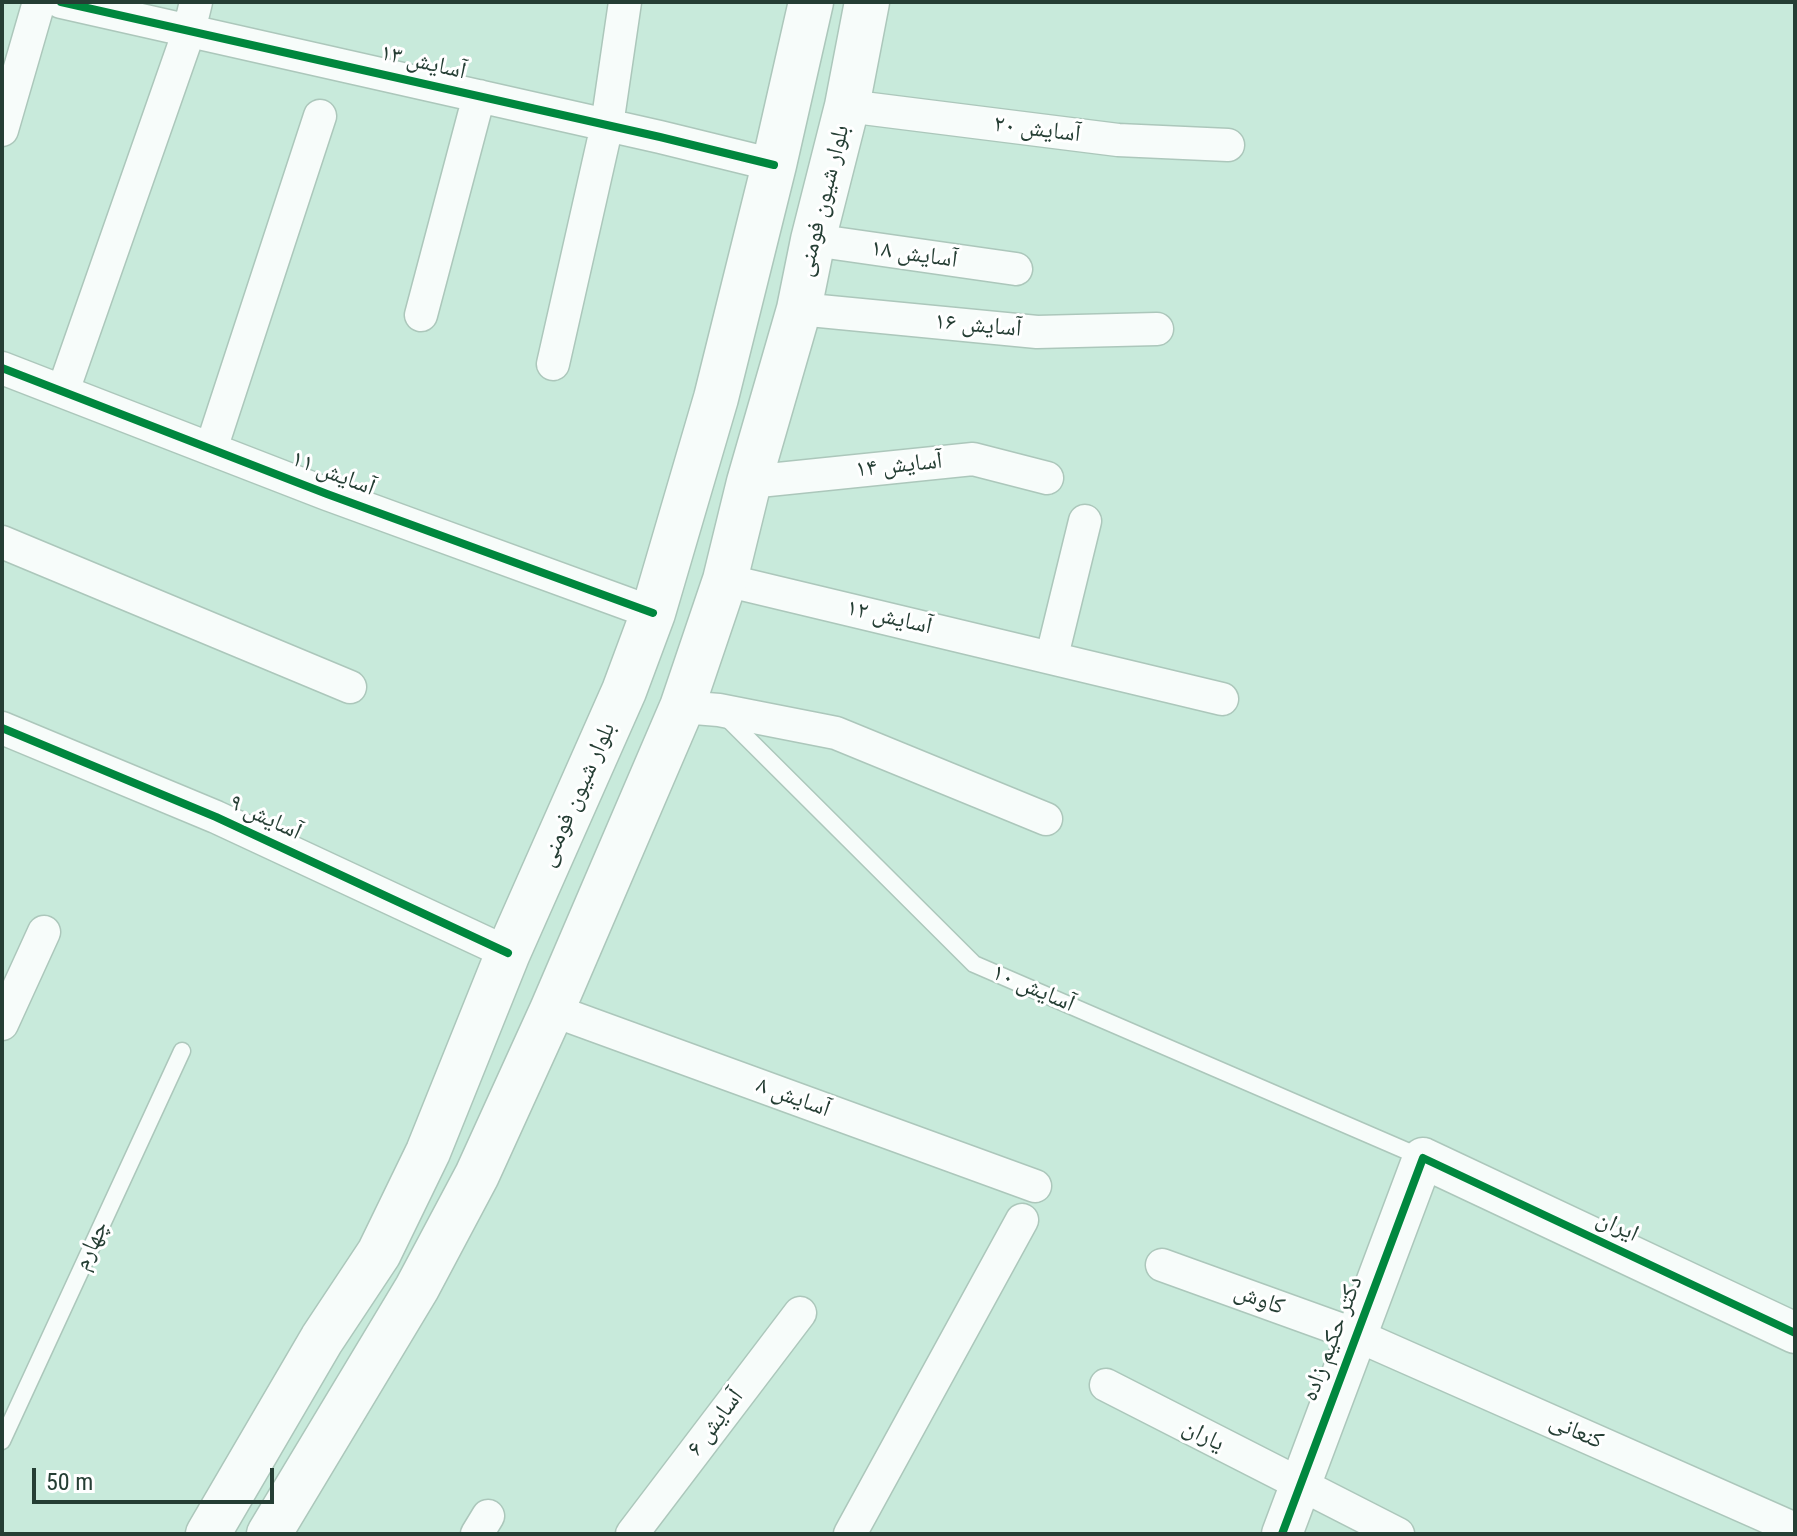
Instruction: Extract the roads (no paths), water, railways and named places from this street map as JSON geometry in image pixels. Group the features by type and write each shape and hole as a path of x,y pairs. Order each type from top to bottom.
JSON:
{"main road":[{"name":"بلوار شیون فومنی","path":"208,1534 322,1339 379,1253 428,1152 508,953 624,691 653,613 716,398 811,2"},
{"name":"بلوار شیون فومنی","path":"269,1534 417,1288 477,1175 552,1010 700,709 725,580 749,482 799,309 847,106 867,2"},
{"path":"322,1339 368,1370"}],"street":[{"path":"2,130 39,2"},
{"name":"آسایش ۱۳","path":"61,2 193,16 479,96 774,165"},
{"path":"553,364 607,125 625,2"},
{"path":"63,391 193,16"},
{"path":"421,315 479,96"},
{"name":"آسایش ۲۰","path":"847,106 1118,140 1228,145"},
{"path":"211,449 320,116"},
{"name":"آسایش ۱۸","path":"813,240 1016,269"},
{"name":"آسایش ۱۶","path":"799,309 1037,332 1157,329"},
{"name":"آسایش ۱۱","path":"5,377 63,391 653,613"},
{"name":"آسایش ۱۴","path":"749,482 973,459 1047,478"},
{"path":"1052,656 1085,521"},
{"path":"2,542 350,687"},
{"name":"آسایش ۱۲","path":"725,580 1222,699"},
{"path":"700,709 836,733 1046,819"},
{"name":"آسایش ۹","path":"2,728 216,817 508,953"},
{"path":"2,1024 44,932"},
{"name":"آسایش ۸","path":"552,1010 1035,1186"},
{"name":"ایران","path":"1423,1158 1795,1333"},
{"name":"دکتر حکیم زاده","path":"1282,1534 1423,1158"},
{"path":"850,1534 1022,1220"},
{"name":"کاوش","path":"1162,1265 1356,1335"},
{"name":"آسایش ۶","path":"632,1534 800,1313"},
{"name":"کنعانی","path":"1356,1335 1795,1529"},
{"name":"یاران","path":"1106,1385 1398,1534"}],"lane":[{"name":"آسایش ‍۱۰","path":"700,709 974,964 1423,1158"},
{"name":"چهارم","path":"2,1441 182,1051"}]}
